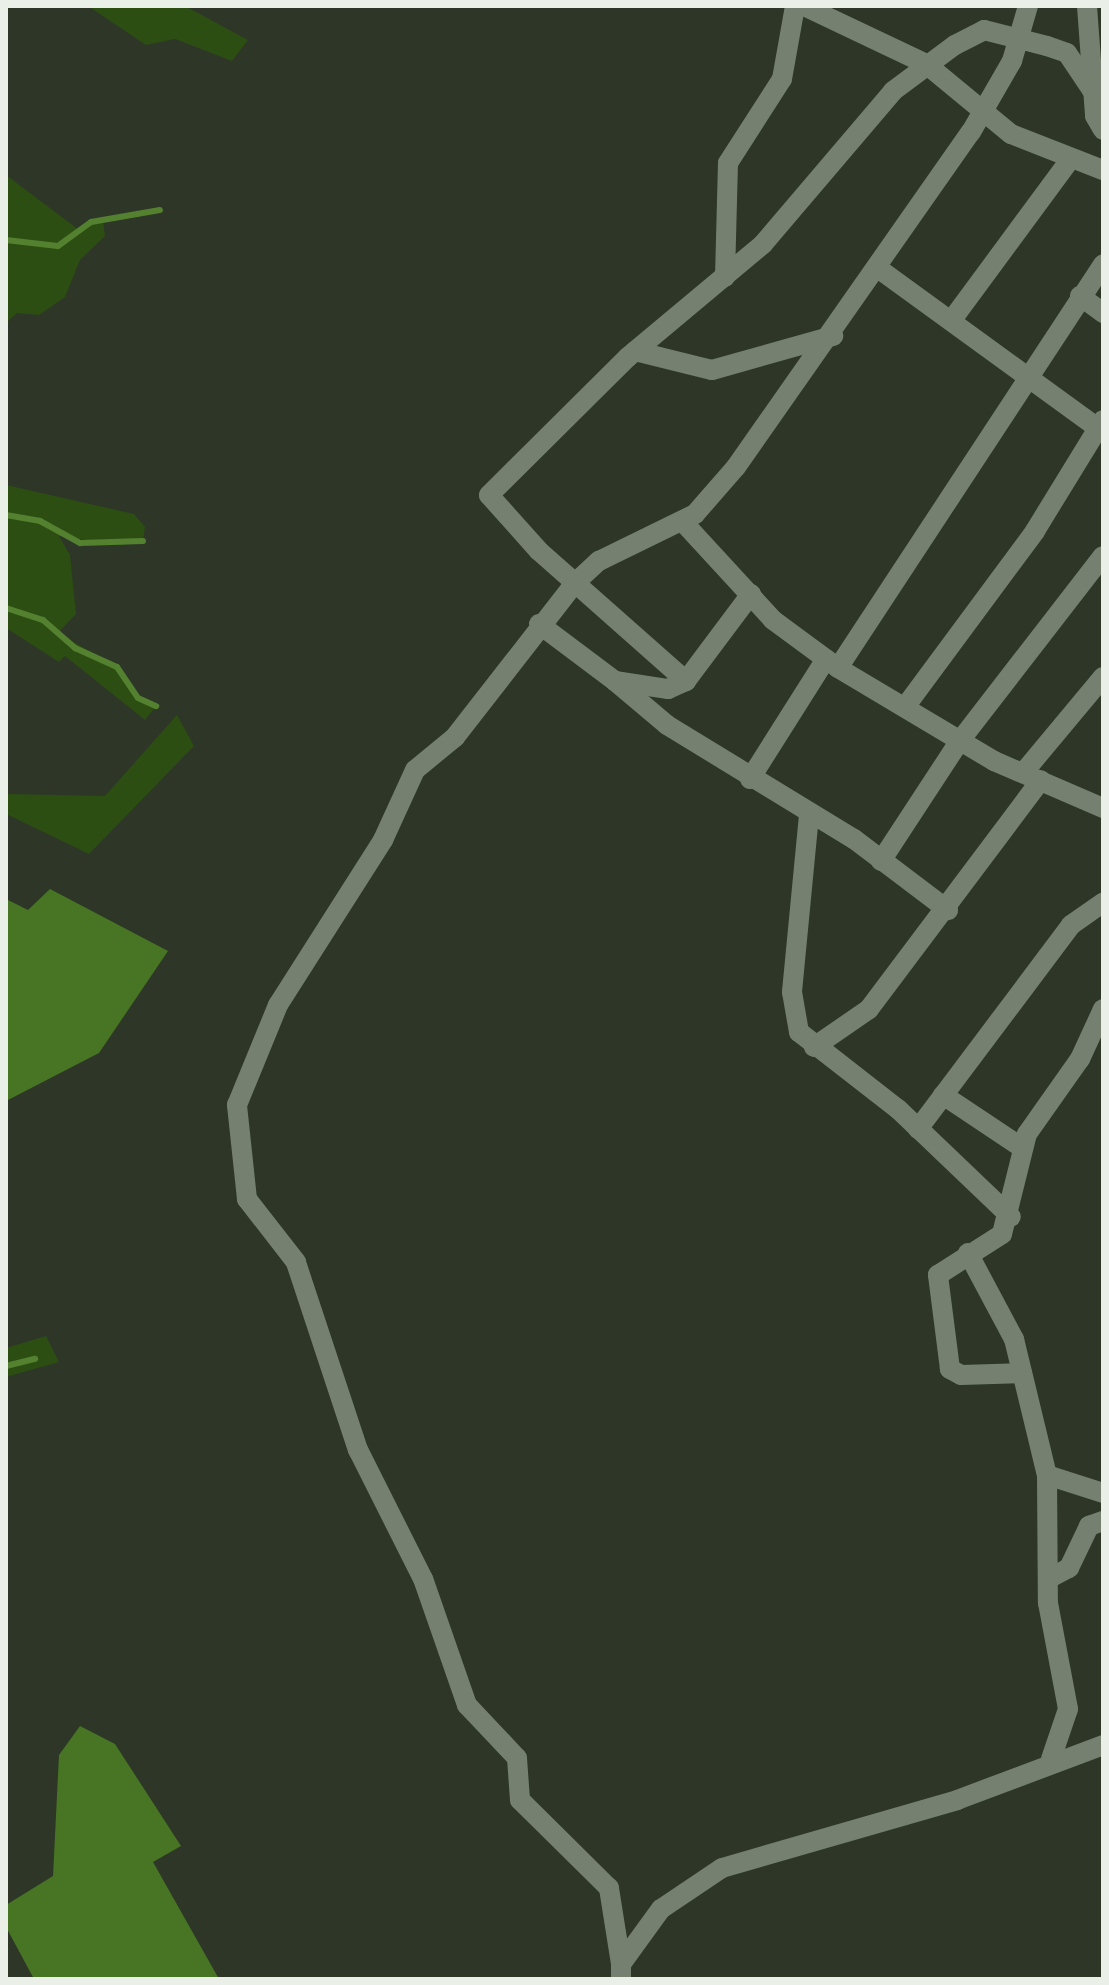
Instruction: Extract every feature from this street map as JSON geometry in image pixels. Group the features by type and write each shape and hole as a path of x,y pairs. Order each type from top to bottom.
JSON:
{"street":[{"path":"725,277 728,163 782,79 795,6"},
{"path":"804,6 926,64 983,108 1001,128 1069,161 1103,170"},
{"path":"621,1972 609,1888 520,1800 517,1758 467,1705 423,1579 358,1450 296,1262 247,1199 235,1124 278,1005 383,840 403,788 455,737 539,624 575,583 599,561 683,522 736,467 833,336 983,108 1019,40 1028,6"},
{"path":"1087,6 1103,130"},
{"path":"686,681 575,583 489,495 635,351 725,277 801,205 893,91 926,64 984,30 1067,53 1098,88"},
{"path":"954,317 1069,161"},
{"path":"750,779 964,483 1026,375 1103,264"},
{"path":"879,269 954,317 1026,375 1101,426 1035,531 905,707"},
{"path":"1080,296 1103,313"},
{"path":"635,351 712,370 833,336"},
{"path":"683,522 751,594 832,664 959,742 1103,808"},
{"path":"881,861 959,742 1103,556"},
{"path":"615,681 668,689 686,681 751,594"},
{"path":"539,624 750,779 881,861 948,910"},
{"path":"814,1047 869,1009 948,910 1032,776 1103,677"},
{"path":"809,815 792,992 799,1032 918,1129 1011,1217"},
{"path":"918,1129 1071,925 1103,903"},
{"path":"1022,1373 961,1375 950,1369 938,1275 1002,1234 1011,1217 1021,1147 1102,1012"},
{"path":"943,1095 1021,1147"},
{"path":"968,1253 1014,1339 1047,1475 1048,1579 1068,1709 1051,1759"},
{"path":"1047,1475 1103,1493"},
{"path":"1048,1579 1069,1568 1089,1526 1103,1521"},
{"path":"621,1972 661,1909 722,1868 957,1800 1051,1759 1103,1745"}],"green space":[{"path":"88,6 185,6 248,40 232,61 175,39 146,45"},
{"path":"6,175 79,230 103,220 105,236 80,260 65,297 39,315 17,313 6,323"},
{"path":"6,485 134,514 145,527 143,541 122,545 59,536 70,555 76,614 58,633 117,667 138,698 156,706 145,720 65,656 59,662 6,628"},
{"path":"177,715 194,746 89,854 6,814 6,794 105,796"},
{"path":"50,889 168,951 99,1053 6,1101 6,899 28,910"},
{"path":"46,1336 59,1362 6,1377 6,1348"},
{"path":"80,1726 115,1744 181,1846 153,1862 219,1979 34,1979 6,1927 6,1905 53,1876 59,1755"}],"waterway":[{"path":"6,240 58,246 91,222 160,210"},
{"path":"6,515 40,521 80,543 143,541"},
{"path":"6,608 43,620 75,648 117,667 138,698 156,706"},
{"path":"6,1366 35,1359"}]}
